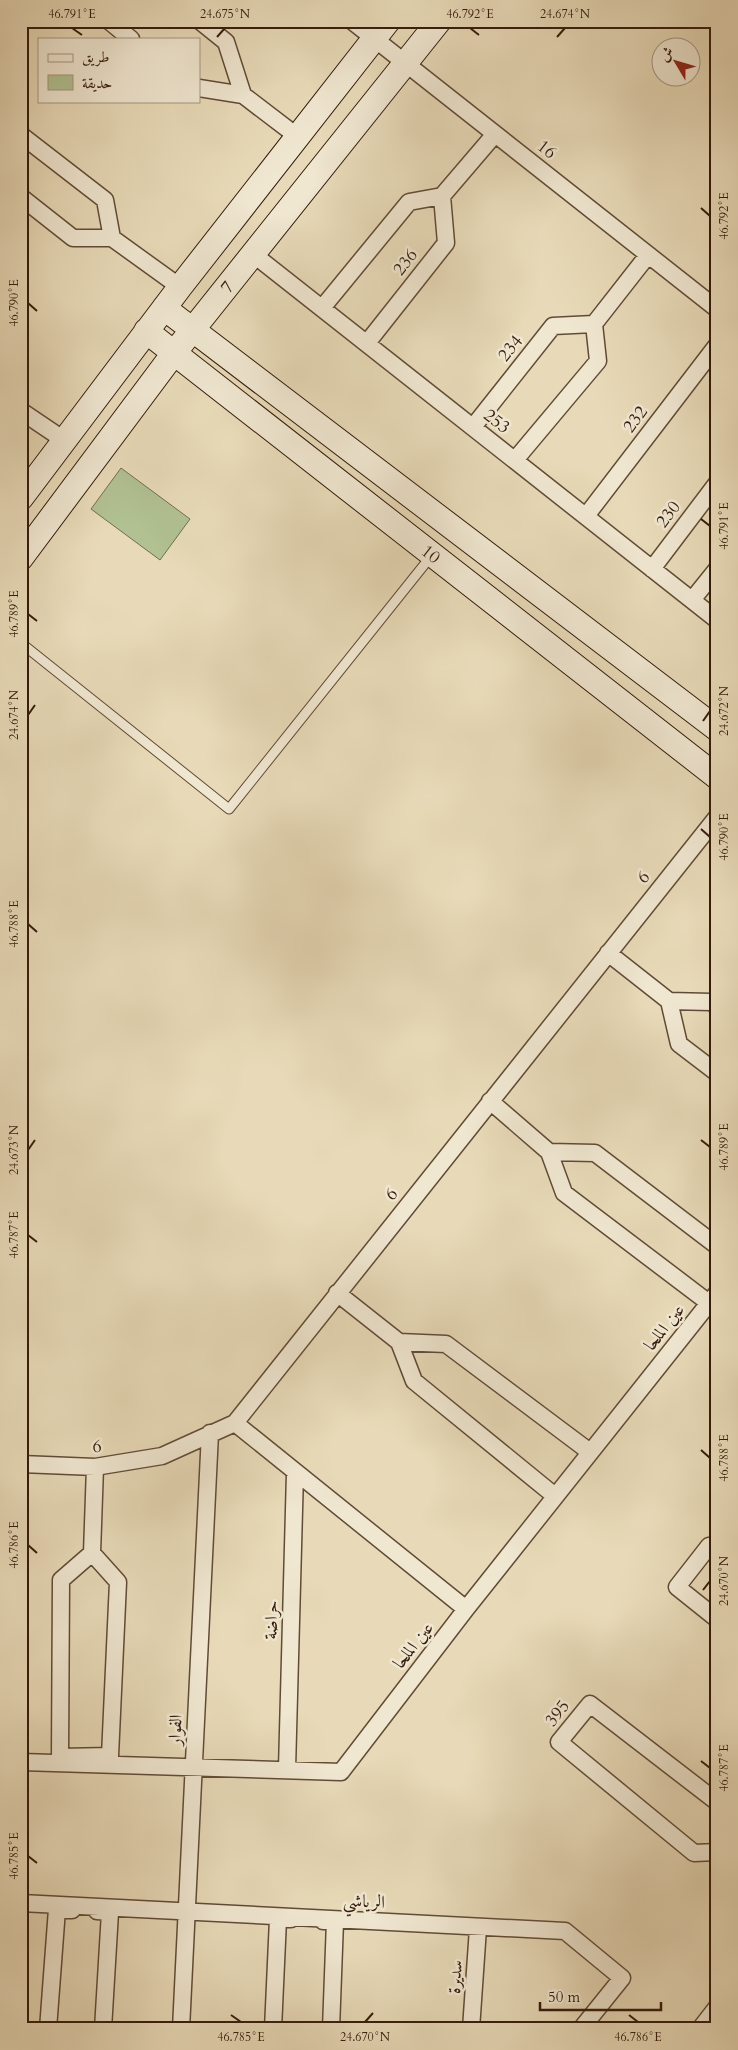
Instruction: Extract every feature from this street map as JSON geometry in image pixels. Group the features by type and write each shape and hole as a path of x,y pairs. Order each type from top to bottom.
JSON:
{"street":[{"path":"109,21 130,38"},
{"path":"200,21 226,42 243,96"},
{"name":"16","path":"352,21 381,30 406,63 717,309"},
{"name":"7","path":"21,558 174,353 194,331 438,21"},
{"path":"21,498 146,331 381,30"},
{"path":"200,88 243,96 298,136"},
{"path":"442,196 495,134"},
{"path":"21,135 104,200 112,238"},
{"name":"236","path":"322,308 408,202 442,196 446,243 366,343"},
{"path":"21,197 73,238 112,238 180,287"},
{"name":"253","path":"253,254 717,620"},
{"path":"515,460 598,361 594,324 648,255"},
{"name":"10","path":"164,308 717,729"},
{"name":"234","path":"473,427 554,326 594,324"},
{"name":"10","path":"146,331 717,777"},
{"name":"232","path":"586,516 717,345"},
{"path":"21,411 64,440"},
{"name":"230","path":"652,569 717,483"},
{"path":"692,600 717,569"},
{"name":"6","path":"21,1464 95,1467 162,1456 234,1422 717,817"},
{"path":"608,953 669,1001 711,1002 717,1006"},
{"path":"669,1001 679,1044 717,1073"},
{"path":"490,1102 549,1152 564,1193 713,1298"},
{"path":"549,1152 595,1153 717,1246"},
{"path":"337,1293 399,1342 414,1381 556,1496"},
{"name":"عين الملحا","path":"21,1762 287,1768 341,1772 466,1609 713,1298"},
{"path":"399,1342 446,1344 590,1452"},
{"path":"234,1422 466,1609"},
{"name":"الفوار","path":"181,2029 210,1434"},
{"path":"92,1553 61,1580 60,1757 110,1756 118,1582 92,1553 95,1467"},
{"name":"حراضة","path":"287,1768 295,1473"},
{"path":"717,1552 709,1546 677,1587 717,1619"},
{"name":"395","path":"717,1802 590,1704 558,1742 694,1853 717,1852"},
{"name":"الرياشي","path":"21,1903 565,1931 622,1978 581,2029"},
{"path":"48,2029 57,1909 110,1912 102,2029"},
{"path":"272,2029 278,1919 335,1921 331,2029"},
{"name":"سديرة","path":"471,2029 478,1928"},
{"path":"700,2029 717,2008"}],"lane":[{"path":"21,643 229,809 432,555"}],"green space":[{"path":"121,468 190,519 160,560 91,509"}]}
